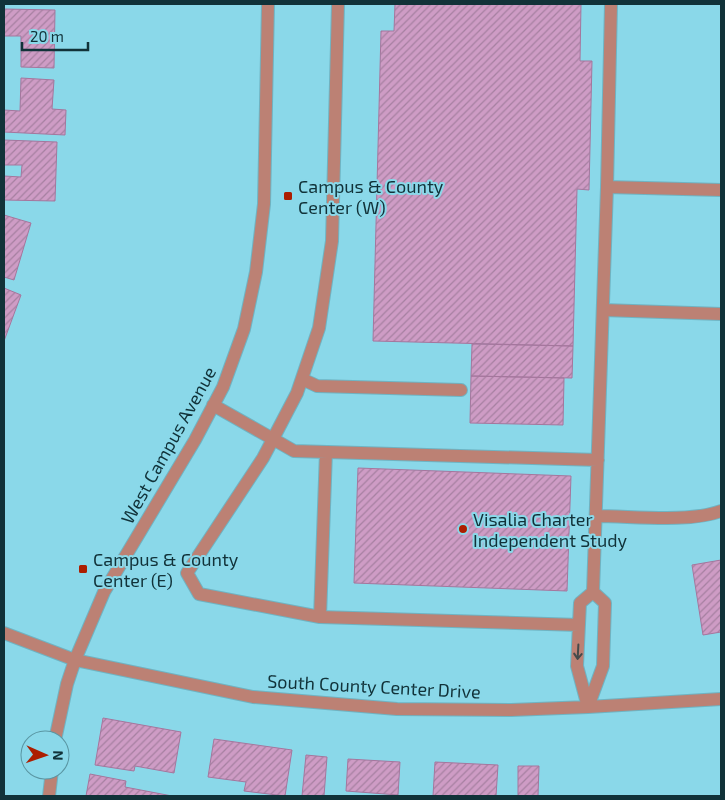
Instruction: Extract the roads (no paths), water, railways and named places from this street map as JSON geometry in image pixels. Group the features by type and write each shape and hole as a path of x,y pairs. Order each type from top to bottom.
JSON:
{"street":[{"name":"West Campus Avenue","path":"58,730 67,684 75,660 104,592 195,440 223,387 244,329 256,272 264,204 268,4"},
{"path":"338,4 332,241 319,328 297,394 263,458 187,573 199,594 320,617 579,625"},
{"path":"588,707 577,666 580,603 593,592 607,187 611,4"},
{"path":"607,187 721,190"},
{"path":"603,310 721,314"},
{"path":"302,380 318,386 461,390"},
{"path":"213,405 294,450 598,460"},
{"path":"320,617 326,452"},
{"path":"596,516 684,517 710,515 721,511"},
{"path":"588,707 602,666 605,603 593,592"},
{"name":"South County Center Drive","path":"4,634 75,660 253,697 397,709 511,710 721,699"},
{"path":"49,796 51,780"}],"place":[{"name":"Campus & County Center (W)","path":"288,196"},
{"name":"Visalia Charter Independent Study","path":"463,529"},
{"name":"Campus & County Center (E)","path":"83,569"}]}
